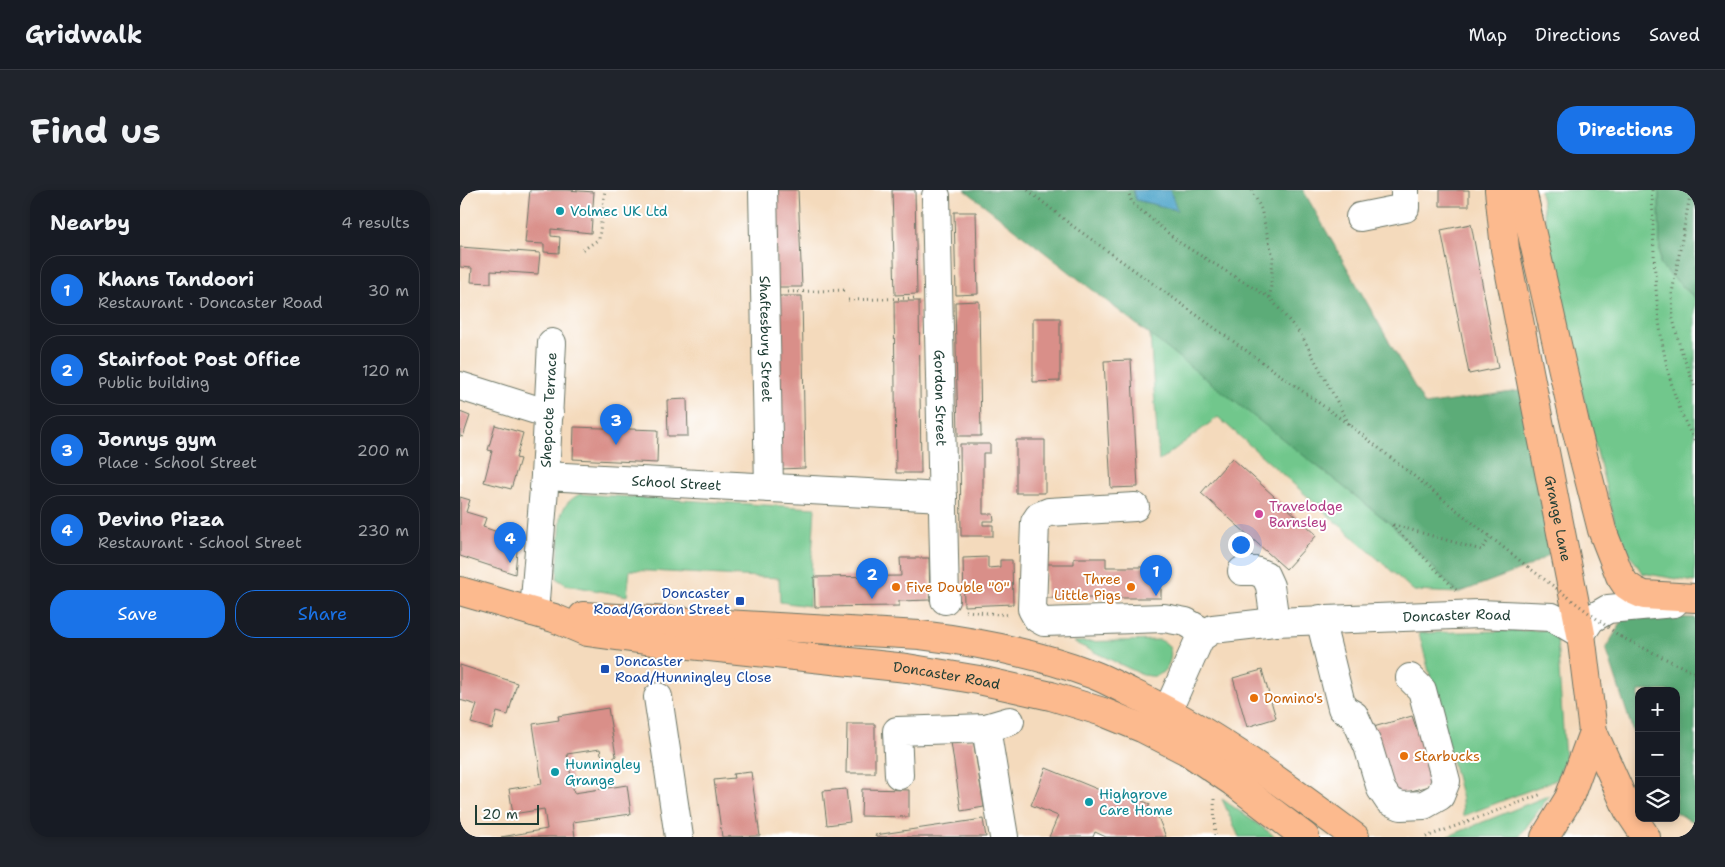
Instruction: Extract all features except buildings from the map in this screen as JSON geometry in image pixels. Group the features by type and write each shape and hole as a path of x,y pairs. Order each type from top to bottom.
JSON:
{"highway":[{"name":"Grange Lane","path":"1499,190 1505,249 1581,634 1593,732 1569,798 1545,837"},
{"path":"1522,190 1576,428 1602,530 1620,576 1626,584 1644,595 1695,600"},
{"name":"Doncaster Road","path":"460,591 544,615 587,632 652,641 907,668 988,682 1050,696 1103,712 1142,728 1187,751 1305,837"},
{"name":"Doncaster Road","path":"544,615 590,615 852,631 962,640 1024,653 1095,676 1168,710 1242,756 1355,837"},
{"path":"1593,732 1628,810 1646,837"}],"street":[{"name":"Shaftesbury Street","path":"762,190 769,488"},
{"path":"1360,216 1405,208 1405,190"},
{"name":"Gordon Street","path":"936,196 945,600"},
{"name":"Shepcote Terrace","path":"545,476 552,343"},
{"path":"460,386 549,414"},
{"path":"544,615 545,476"},
{"name":"School Street","path":"545,476 943,497"},
{"path":"1135,507 1049,512 1039,516 1035,522 1035,609 1044,622 1164,618 1186,622 1205,633 1195,648 1168,710"},
{"path":"1242,571 1255,571 1265,575 1270,586 1275,622"},
{"path":"1581,634 1591,619 1608,609 1695,600"},
{"name":"Doncaster Road","path":"1205,633 1228,626 1275,622 1479,614 1552,617 1581,634"},
{"path":"1320,619 1342,708 1354,714 1368,746 1381,789 1389,801 1401,806 1424,805 1440,796 1446,781 1422,690 1410,678"},
{"path":"658,697 679,837"},
{"path":"899,775 897,731 998,724 1004,837"}],"path":[{"path":"583,250 599,239 605,190"},
{"path":"1028,190 1070,224 1350,426 1490,538 1621,637 1695,673"},
{"path":"1128,190 1132,203 1180,243 1270,298 1302,336 1350,426"},
{"path":"1252,190 1261,209 1273,257 1270,298"},
{"path":"1652,190 1655,290 1659,325 1666,365 1687,428 1695,442"},
{"path":"1691,190 1672,293 1673,319 1680,346 1695,388"},
{"path":"765,293 848,290"},
{"path":"848,300 938,298"},
{"path":"1479,614 1391,524 1481,550 1490,538"},
{"path":"945,600 945,610 1035,609"},
{"path":"1212,768 1215,837"},
{"path":"1426,837 1546,792"}],"green space":[{"path":"965,190 1133,190 1137,200 1176,210 1170,190 1303,190 1425,405 1525,390 1549,555 1528,567 1458,593 1391,524"},
{"path":"1540,190 1659,190 1660,265 1695,298 1695,582 1642,573 1618,535 1559,300"},
{"path":"1659,190 1695,190 1695,298 1660,265"},
{"path":"1150,334 1391,524 1458,593 1414,591 1218,417 1159,461"},
{"path":"580,494 815,508 809,606 780,602 779,578 630,570 627,596 567,585 557,579 561,516 568,503"},
{"path":"1625,616 1695,618 1695,823 1680,815 1680,687 1635,687 1635,738 1606,648"},
{"path":"1547,630 1557,639 1565,760 1556,780 1463,816 1462,799 1419,633"},
{"path":"1160,640 1166,643 1171,653 1166,668 1163,672 1154,676 1143,675 1073,642"},
{"path":"1550,795 1519,837 1446,837"},
{"path":"1222,799 1276,837 1239,837"}],"water":[{"path":"1133,190 1170,190 1177,210 1136,200"}],"place":[{"name":"Volmec UK Ltd","path":"560,211"},
{"name":"Jonnys gym","path":"616,445"},
{"name":"Travelodge Barnsley","path":"1259,514"},
{"name":"Devino Pizza","path":"510,563"},
{"name":"Five Double \"O\"","path":"896,587"},
{"name":"Three Little Pigs","path":"1131,587"},
{"name":"Khans Tandoori","path":"1156,596"},
{"name":"Stairfoot Post Office","path":"872,599"},
{"name":"Doncaster Road/Gordon Street","path":"740,601"},
{"name":"Doncaster Road/Hunningley Close","path":"605,669"},
{"name":"Domino's","path":"1254,698"},
{"name":"Starbucks","path":"1404,756"},
{"name":"Hunningley Grange","path":"555,772"},
{"name":"Highgrove Care Home","path":"1089,802"}]}
